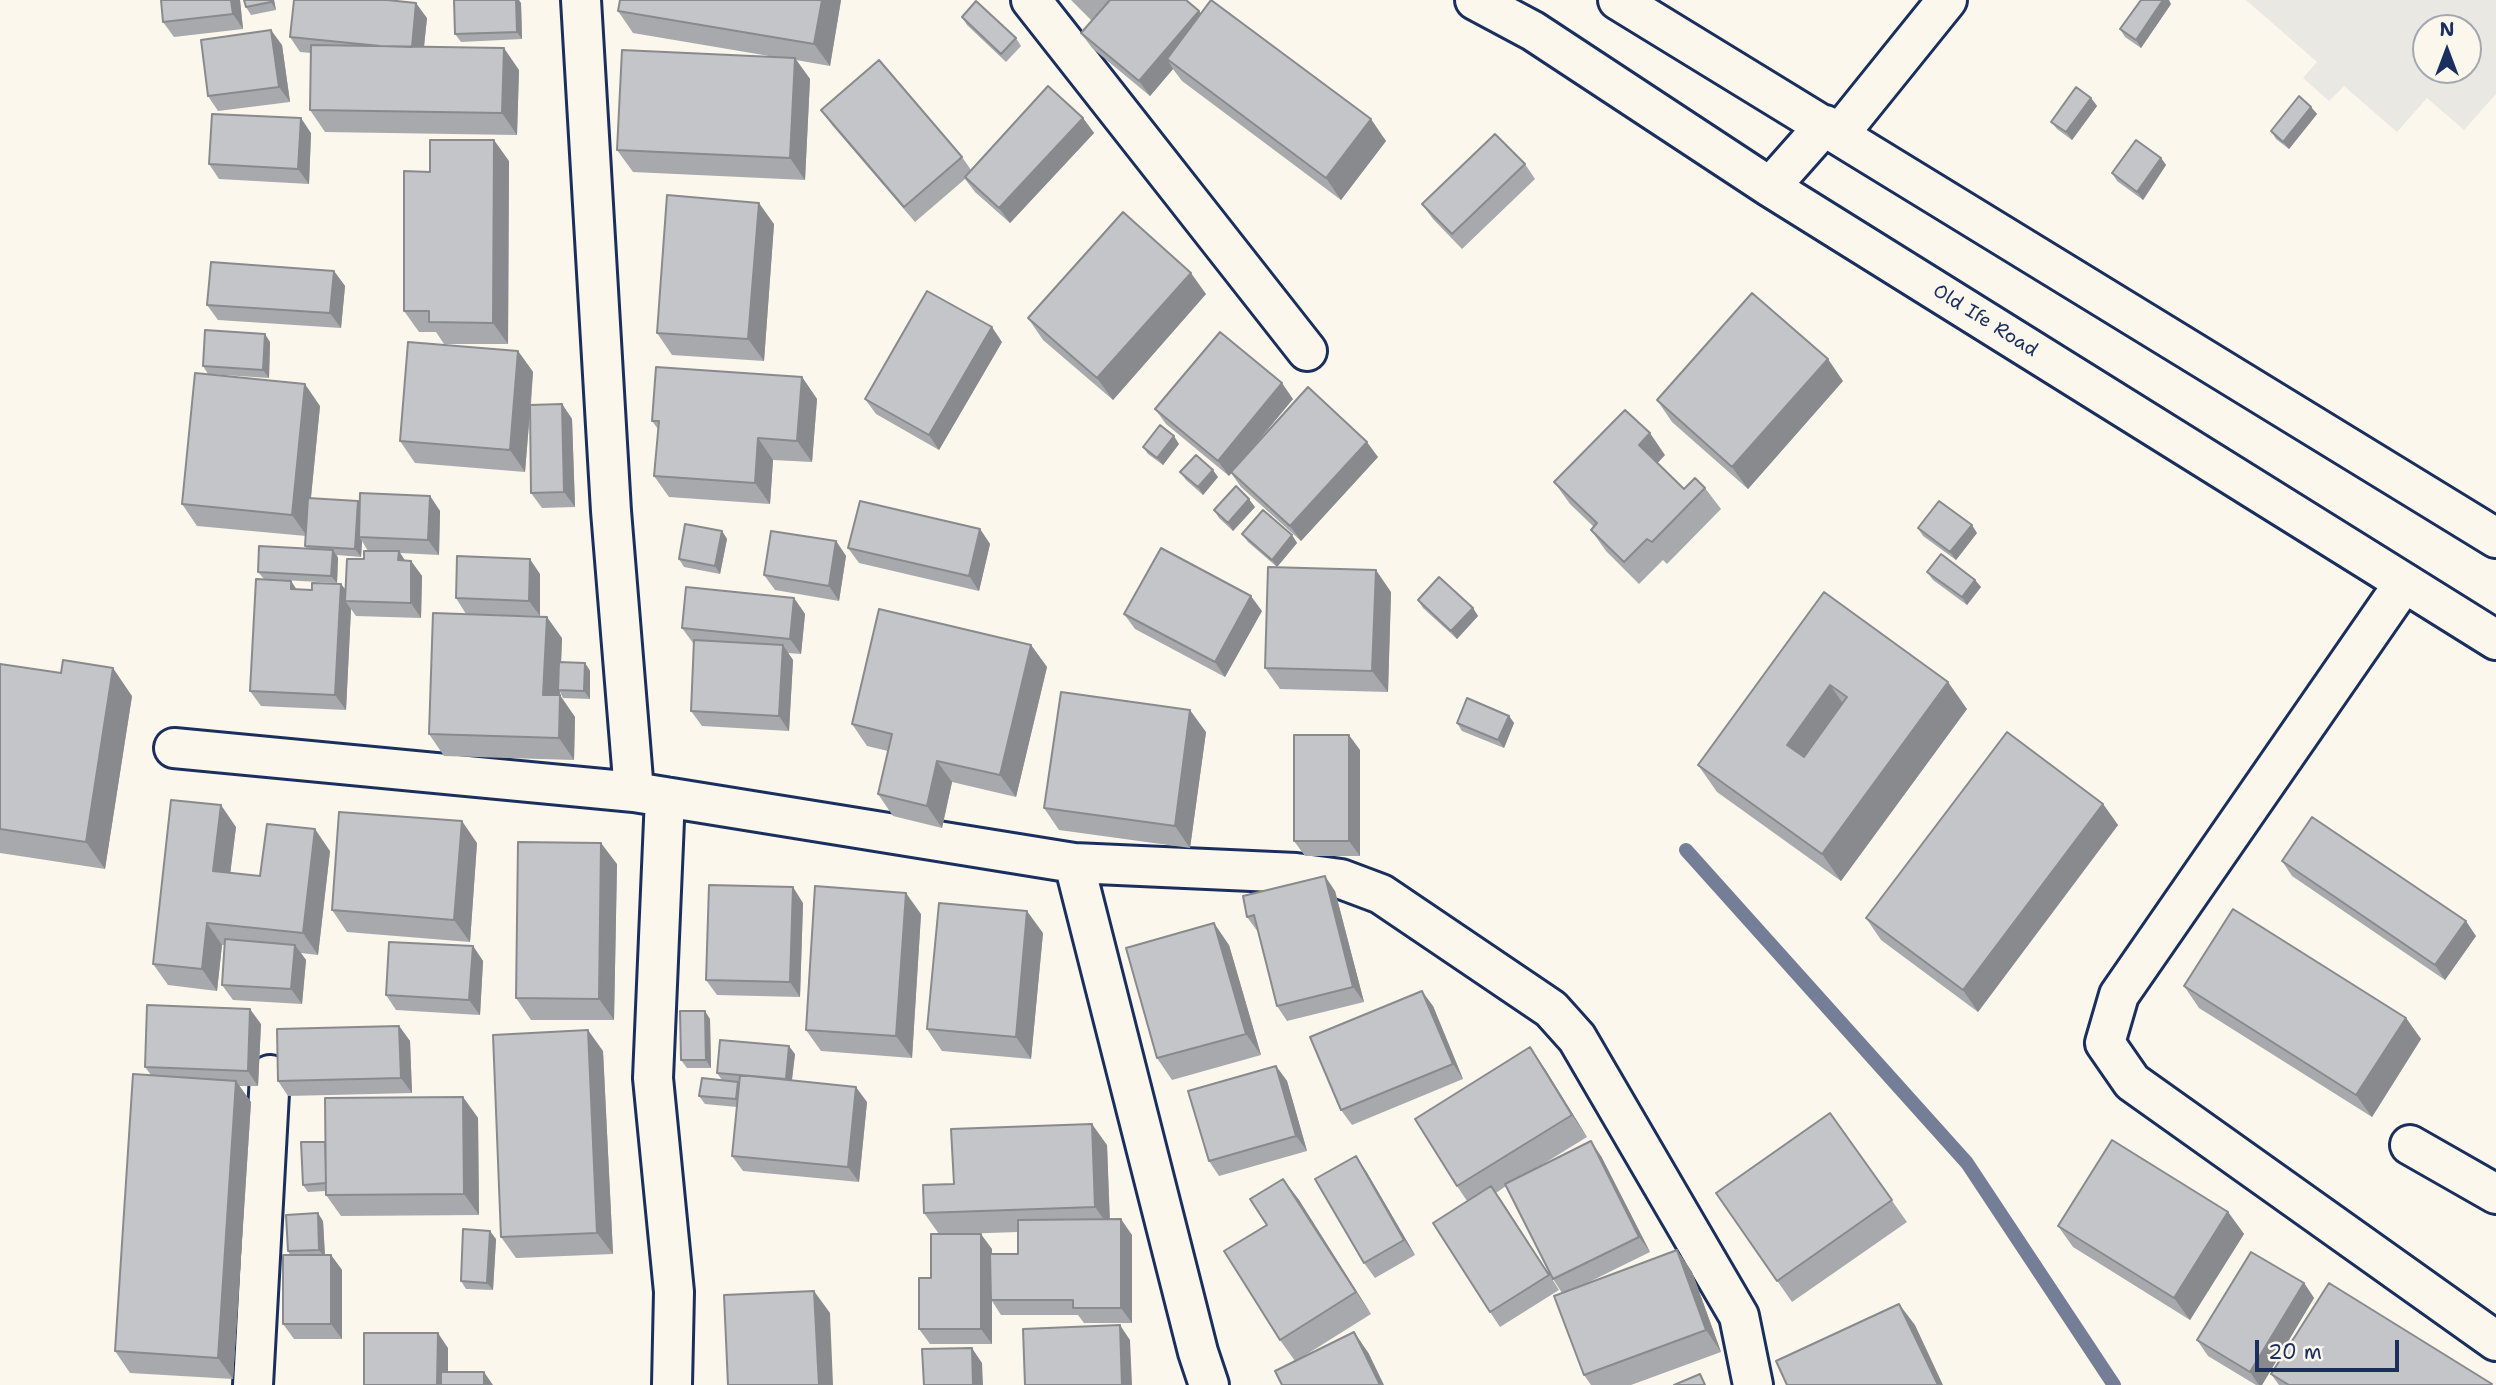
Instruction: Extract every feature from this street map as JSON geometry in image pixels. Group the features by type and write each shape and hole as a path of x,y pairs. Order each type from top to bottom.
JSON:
{"street":[{"path":"581,0 611,511 650,794 653,1079 674,1292 672,1385"},
{"path":"1031,0 1307,351"},
{"name":"Old Ife Road","path":"1475,0 1533,31 1770,187 2496,640"},
{"path":"1618,0 2496,538"},
{"path":"1770,187 1832,130 1947,0"},
{"path":"2404,583 2119,995 2105,1043 2132,1082 2496,1341"},
{"path":"174,748 650,794 1074,863 1296,873 1341,879 1381,894 1550,1009 1577,1038 1739,1316 1753,1385"},
{"path":"1074,863 1198,1352 1209,1385"},
{"path":"253,1385 270,1075"},
{"path":"2410,1145 2496,1194"}],"shaded area":[{"path":"2246,0 2496,0 2496,94 2464,130 2427,98 2397,132 2344,86 2329,101 2303,78 2317,62"}],"building":[{"path":"161,0 231,0 233,14 163,22"},
{"path":"244,0 271,0 271,2 246,7"},
{"path":"294,0 387,0 416,3 412,47 290,37"},
{"path":"454,0 516,0 517,32 455,34"},
{"path":"620,0 822,0 814,44 618,11"},
{"path":"1110,0 1186,0 1199,11 1139,81 1081,33"},
{"path":"1211,0 1371,119 1326,178 1167,59"},
{"path":"2141,0 2163,0 2136,40 2120,29"},
{"path":"976,1 1016,38 1001,54 962,17"},
{"path":"271,30 279,87 208,96 201,40"},
{"path":"311,45 504,48 502,113 310,110"},
{"path":"622,50 795,58 790,158 617,150"},
{"path":"879,60 962,157 904,207 821,110"},
{"path":"1048,86 1083,118 999,208 965,177"},
{"path":"2076,87 2091,98 2066,132 2051,122"},
{"path":"2299,96 2311,107 2283,142 2271,131"},
{"path":"212,114 301,118 298,169 209,164"},
{"path":"1495,134 1525,164 1452,234 1422,204"},
{"path":"430,140 494,140 493,323 429,322 429,311 404,311 404,171 430,172"},
{"path":"2136,140 2161,158 2137,192 2112,173"},
{"path":"667,195 759,203 748,339 657,333"},
{"path":"1123,212 1191,273 1097,378 1028,318"},
{"path":"211,262 334,271 330,313 207,305"},
{"path":"927,291 992,327 929,435 865,399"},
{"path":"1752,293 1828,359 1732,467 1657,400"},
{"path":"205,330 265,334 263,370 203,366"},
{"path":"1220,332 1282,383 1218,461 1155,409"},
{"path":"408,342 518,351 510,450 400,441"},
{"path":"656,367 802,377 797,441 758,438 755,483 654,476 659,421 652,421"},
{"path":"195,373 305,384 292,515 182,504"},
{"path":"1308,387 1367,442 1290,526 1231,472"},
{"path":"562,404 564,492 531,493 530,405"},
{"path":"1625,410 1650,433 1639,445 1684,489 1695,478 1705,488 1652,542 1647,539 1624,562 1591,530 1597,523 1554,482"},
{"path":"1160,425 1174,436 1157,458 1143,447"},
{"path":"1196,455 1213,470 1198,487 1180,472"},
{"path":"1236,486 1249,499 1228,523 1214,510"},
{"path":"360,493 430,496 428,540 359,537"},
{"path":"308,498 358,501 355,549 305,546"},
{"path":"860,501 980,529 969,576 848,548"},
{"path":"1939,501 1972,525 1950,552 1918,528"},
{"path":"1263,510 1292,535 1272,560 1242,534"},
{"path":"685,524 722,531 715,566 679,559"},
{"path":"771,531 836,541 829,586 764,575"},
{"path":"259,546 333,550 331,576 258,572"},
{"path":"1161,548 1251,596 1215,662 1124,614"},
{"path":"364,551 399,551 398,560 411,561 411,603 345,601 347,559 364,559"},
{"path":"1941,554 1975,580 1962,597 1927,572"},
{"path":"457,556 530,559 529,601 456,598"},
{"path":"1268,567 1376,570 1372,671 1265,668"},
{"path":"1439,577 1473,608 1451,631 1418,600"},
{"path":"256,579 291,581 291,589 312,590 312,583 341,584 335,695 250,691"},
{"path":"686,587 794,598 790,639 682,628"},
{"path":"1824,592 1948,682 1822,854 1698,765","holes":["1830,685 1847,697 1804,757 1787,745"]},
{"path":"879,609 1031,645 1000,775 937,761 927,806 878,794 892,734 852,724"},
{"path":"433,613 547,617 543,695 560,695 559,738 429,734"},
{"path":"694,640 783,645 779,716 691,711"},
{"path":"63,660 113,668 86,842 0,829 0,664 61,673"},
{"path":"559,662 585,663 584,691 558,690"},
{"path":"1061,692 1190,710 1175,826 1044,808"},
{"path":"1467,698 1509,716 1498,740 1457,723"},
{"path":"2007,732 2103,804 1963,990 1866,918"},
{"path":"1294,735 1349,735 1349,841 1294,841"},
{"path":"171,800 221,805 213,871 260,876 267,824 315,829 303,933 207,923 202,969 153,964"},
{"path":"339,812 462,821 454,920 332,910"},
{"path":"2312,817 2466,921 2435,965 2282,861"},
{"path":"518,842 601,843 599,999 516,998"},
{"path":"1325,876 1353,987 1277,1006 1254,915 1247,917 1243,896"},
{"path":"709,885 793,887 790,982 706,980"},
{"path":"815,886 906,893 896,1036 806,1030"},
{"path":"939,903 1027,911 1016,1037 927,1029"},
{"path":"2233,909 2406,1018 2356,1095 2184,986"},
{"path":"1214,923 1246,1034 1157,1058 1126,948"},
{"path":"225,939 295,945 291,989 222,985"},
{"path":"389,942 473,946 469,1000 386,995"},
{"path":"1422,991 1453,1064 1341,1110 1310,1037"},
{"path":"147,1005 250,1009 248,1071 145,1067"},
{"path":"680,1011 705,1011 706,1060 681,1060"},
{"path":"399,1026 401,1078 278,1081 277,1029"},
{"path":"588,1030 597,1233 501,1237 493,1035"},
{"path":"720,1040 789,1046 786,1079 717,1073"},
{"path":"1530,1047 1572,1115 1457,1186 1415,1119"},
{"path":"1276,1066 1296,1136 1209,1161 1188,1091"},
{"path":"133,1074 236,1081 218,1358 115,1351"},
{"path":"740,1075 856,1087 848,1167 732,1156"},
{"path":"702,1078 738,1082 736,1099 699,1096"},
{"path":"463,1097 464,1194 326,1195 325,1098"},
{"path":"1830,1113 1892,1200 1777,1281 1716,1193"},
{"path":"1092,1124 1095,1207 924,1213 923,1185 954,1184 951,1129"},
{"path":"2112,1140 2228,1212 2174,1298 2058,1226"},
{"path":"1591,1141 1639,1237 1553,1279 1505,1184"},
{"path":"301,1142 325,1142 326,1183 303,1185"},
{"path":"1356,1156 1404,1240 1364,1263 1315,1179"},
{"path":"1283,1179 1356,1292 1280,1340 1224,1251 1267,1225 1250,1199"},
{"path":"1491,1186 1549,1275 1490,1312 1433,1223"},
{"path":"318,1213 319,1250 288,1251 286,1215"},
{"path":"1121,1219 1121,1308 1073,1308 1073,1300 991,1300 990,1254 1018,1254 1018,1220"},
{"path":"463,1229 490,1231 487,1283 461,1281"},
{"path":"931,1234 981,1234 981,1329 919,1329 919,1278 931,1278"},
{"path":"1677,1250 1706,1330 1584,1375 1554,1296"},
{"path":"2251,1252 2304,1283 2250,1372 2197,1340"},
{"path":"283,1255 331,1255 331,1324 283,1324"},
{"path":"2329,1283 2492,1384 2289,1385 2271,1374"},
{"path":"814,1291 819,1385 728,1385 724,1295"},
{"path":"1899,1304 1938,1385 1787,1385 1776,1361"},
{"path":"1120,1325 1122,1385 1025,1385 1023,1329"},
{"path":"1354,1332 1380,1385 1282,1385 1275,1371"},
{"path":"364,1333 438,1333 437,1385 364,1385"},
{"path":"972,1348 973,1385 924,1385 922,1349"},
{"path":"441,1372 484,1372 484,1385 441,1385"},
{"path":"1700,1374 1705,1385 1674,1385"}],"waterway":[{"path":"1686,850 1967,1163 2114,1385"}]}
